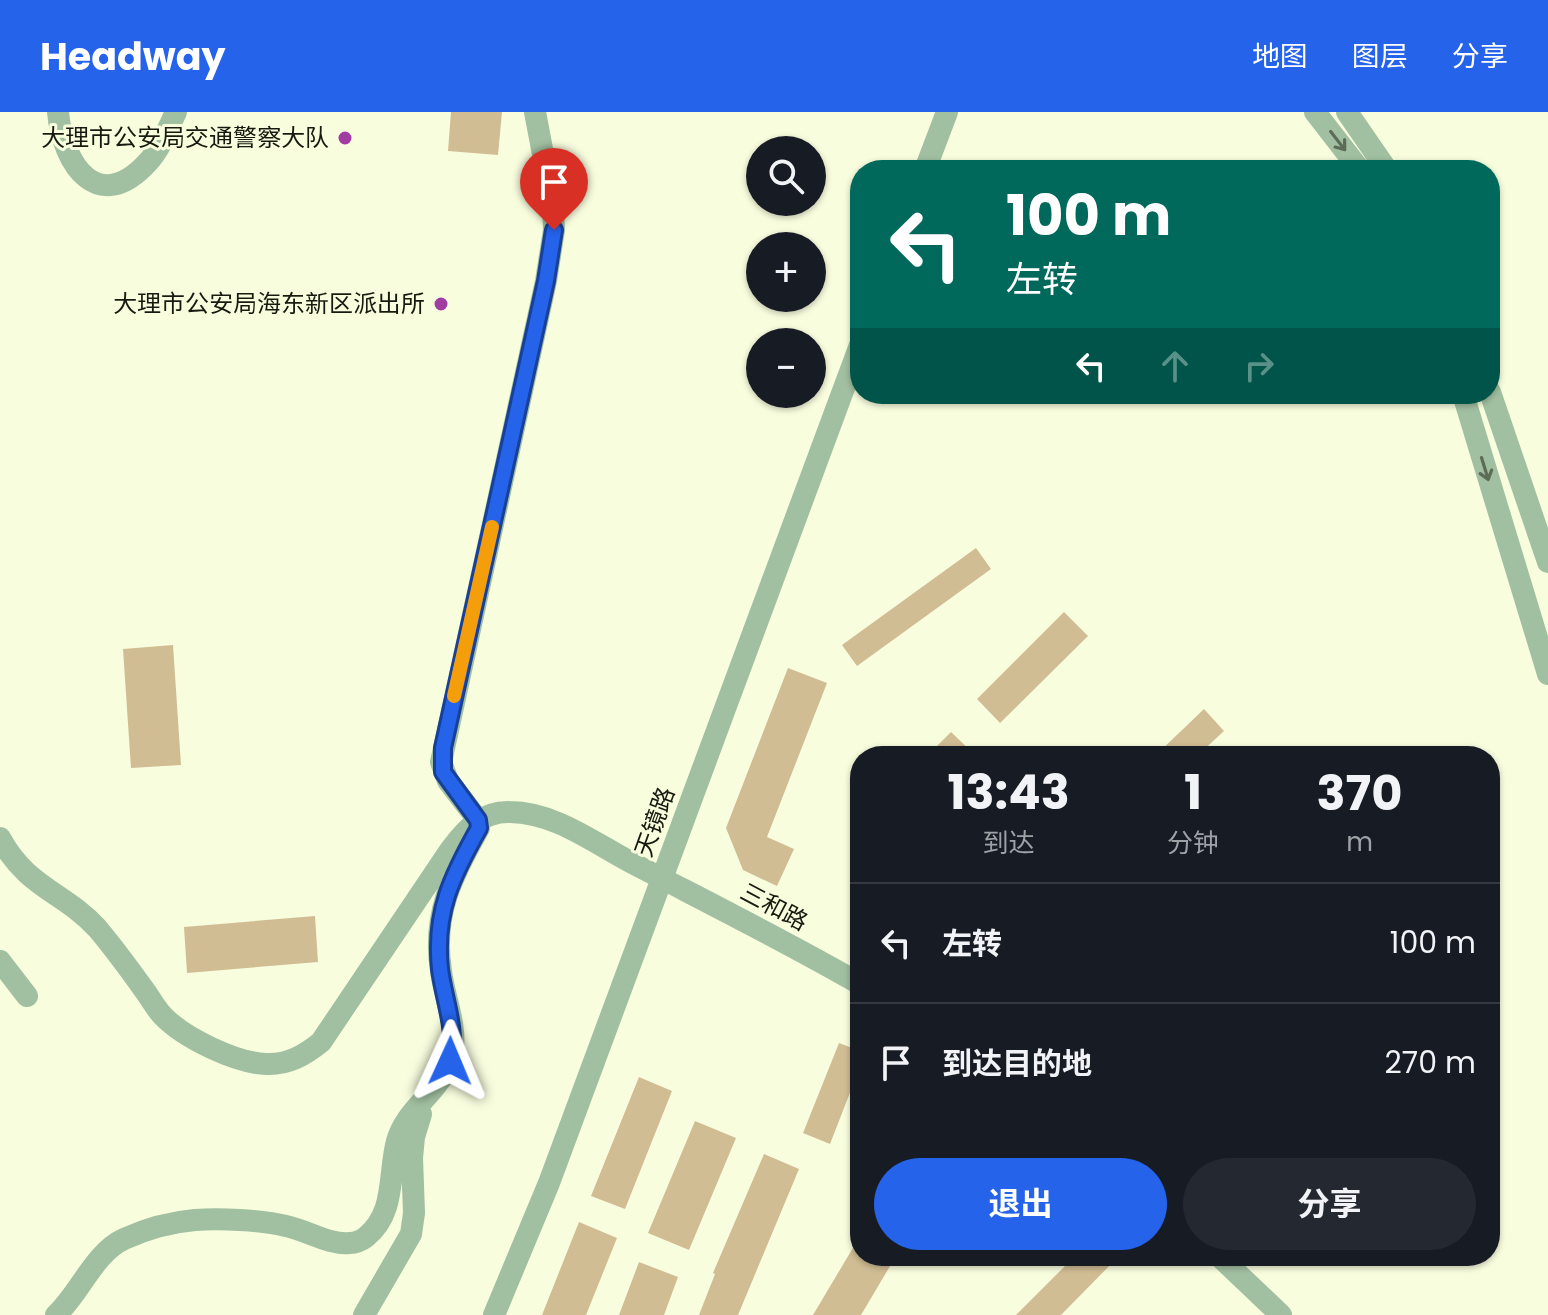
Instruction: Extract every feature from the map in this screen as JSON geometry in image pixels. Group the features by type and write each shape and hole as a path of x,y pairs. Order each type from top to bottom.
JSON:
{"street":[{"path":"58,112 72,163 87,179 102,186 125,181 139,172 152,159 176,112"},
{"path":"56,1315 107,1251 121,1240 153,1228 196,1220 239,1222 284,1225 336,1242 349,1244 361,1241 384,1216 403,1125 446,1070 453,1047 452,1029 440,969 438,928 446,893 479,828 478,820 448,781 441,762 543,296 554,230 553,207 535,112"},
{"path":"929,160 947,112"},
{"path":"1315,112 1352,160"},
{"path":"1347,112 1380,160"},
{"name":"天镜路","path":"494,1315 549,1183 850,372"},
{"path":"1466,404 1548,674"},
{"path":"1494,404 1548,562"},
{"name":"三和路","path":"478,820 492,813 511,811 547,819 758,926 850,978"},
{"path":"0,838 14,862 32,880 96,927 162,1016 213,1048 247,1061 267,1064 287,1062 304,1055 321,1042 451,849 465,830 478,820"},
{"path":"0,961 27,996"},
{"path":"364,1315 411,1234 414,1137 426,1098"},
{"path":"1230,1266 1281,1315"}],"building":[{"path":"451,112 502,112 498,155 448,151"},
{"path":"976,548 991,569 857,666 842,645"},
{"path":"1064,612 1088,636 1000,723 977,699"},
{"path":"173,645 181,765 131,768 123,649"},
{"path":"788,668 827,683 767,837 794,849 777,886 743,870 726,828"},
{"path":"1204,709 1224,731 1208,746 1165,746"},
{"path":"951,732 966,746 937,746"},
{"path":"315,916 318,962 187,973 184,927"},
{"path":"839,1043 850,1047 850,1093 830,1144 803,1133"},
{"path":"639,1077 672,1091 625,1209 591,1196"},
{"path":"695,1121 736,1138 689,1250 648,1233"},
{"path":"764,1154 799,1169 738,1315 699,1315 713,1273"},
{"path":"579,1222 617,1238 586,1315 542,1315"},
{"path":"850,1253 850,1266 890,1266 861,1315 813,1315"},
{"path":"639,1262 678,1277 664,1315 619,1315"},
{"path":"1065,1266 1109,1266 1061,1315 1016,1315"}],"slow traffic":[{"path":"454,696 492,527"}],"place":[{"name":"大理市公安局交通警察大队","path":"345,138"},
{"name":"大理市公安局海东新区派出所","path":"441,304"}],"route":[{"path":"450,1061 452,1029 440,969 438,928 446,893 479,828 478,820 443,772 441,762 546,281 554,230"}]}
